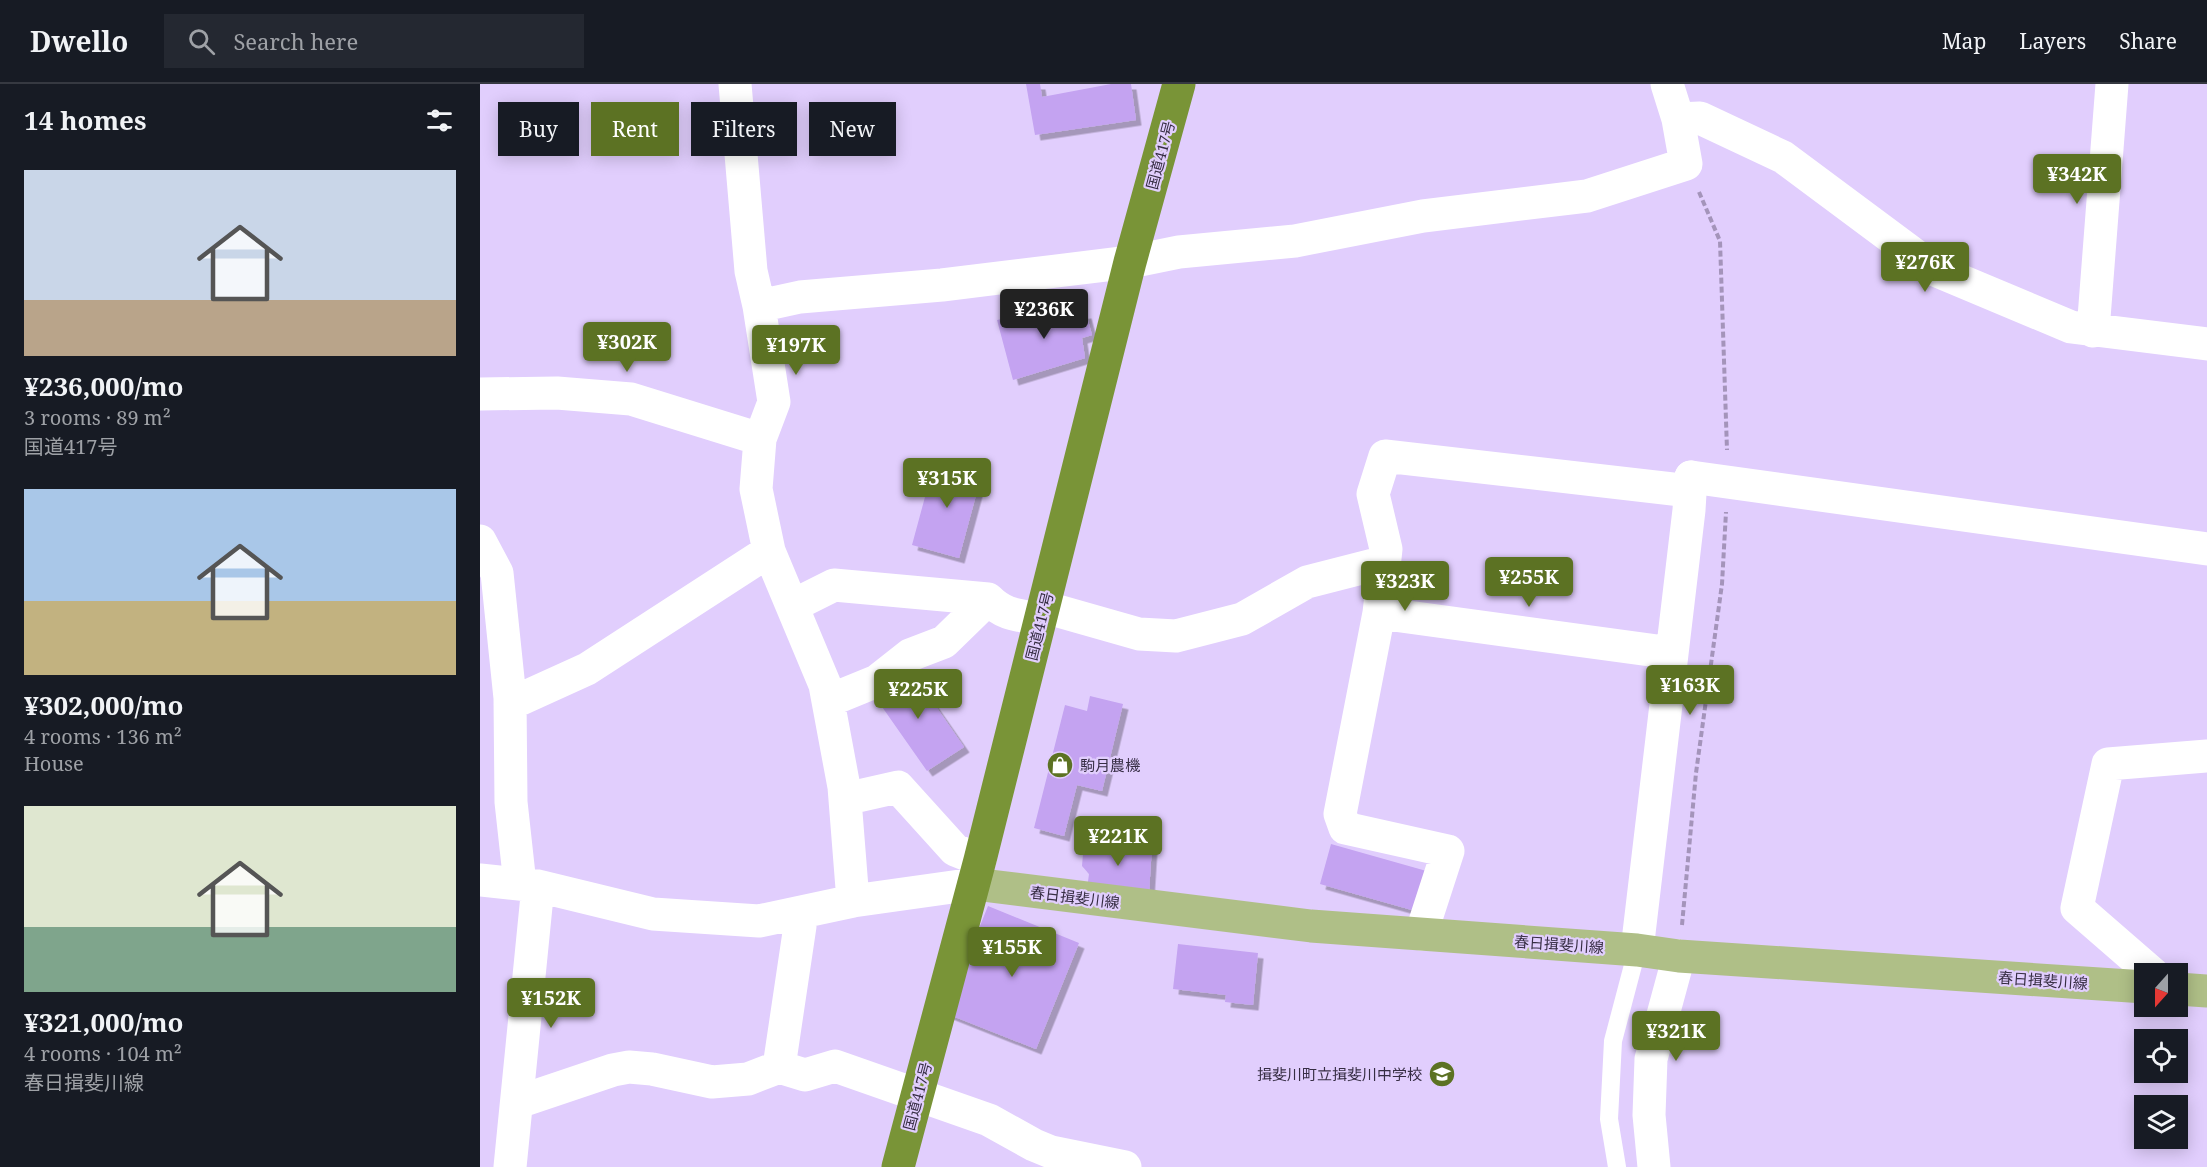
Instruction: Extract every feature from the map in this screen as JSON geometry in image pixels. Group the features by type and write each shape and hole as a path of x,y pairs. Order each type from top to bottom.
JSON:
{"highway":[{"name":"国道417号","path":"898,1167 977,872 1130,262 1179,84"}],"main road":[{"name":"春日揖斐川線","path":"977,872 1311,926 1637,950 1679,956 2134,986"},
{"path":"2188,990 2207,991"}],"street":[{"path":"735,84 751,272 759,306 774,402 760,439 756,489 769,551 825,685 845,799 853,901"},
{"path":"759,306 800,297 942,285 1130,262 1179,252 1295,241 1423,216 1587,196 1686,164 1678,119 1667,84"},
{"path":"2093,331 2112,84"},
{"path":"1678,119 1700,118 1784,157 1935,270 2071,327 2207,344"},
{"path":"480,394 557,393 632,399 760,439"},
{"path":"1421,934 1448,852 1346,828 1340,814 1379,613 1386,549 1373,494 1385,456 1690,484 2207,549"},
{"path":"1637,950 1690,484"},
{"path":"480,541 498,573 510,704 512,802 529,885 518,1102 510,1167"},
{"path":"510,704 587,669 769,551"},
{"path":"792,606 834,585 988,599 1007,614 1042,613 1139,634 1176,636 1242,619 1307,582 1384,562"},
{"path":"828,701 877,681 910,655 944,642 982,605 985,599"},
{"path":"1379,613 1672,653"},
{"path":"2140,963 2077,908 2108,764 2207,756"},
{"path":"845,799 898,787 977,872"},
{"path":"480,880 529,885 653,914 759,921 977,872"},
{"path":"779,1067 800,926 799,913"},
{"path":"1654,1167 1649,1115 1651,1059 1679,956"},
{"path":"518,1102 613,1070 629,1067 652,1069 712,1082 748,1079 779,1067 805,1075 835,1066 989,1120 1051,1152 1125,1167"}],"lane":[{"path":"1617,1167 1609,1119 1613,1041 1637,950"}],"building":[{"path":"1026,84 1040,84 1042,97 1111,84 1131,84 1136,120 1035,135"},
{"path":"1069,304 1073,315 1086,313 1092,335 1082,338 1085,358 1013,380 997,320"},
{"path":"935,460 982,473 959,558 912,545"},
{"path":"910,669 964,747 927,771 873,694"},
{"path":"1090,696 1123,704 1102,791 1077,785 1064,836 1034,828 1065,705 1087,711"},
{"path":"1084,841 1152,846 1149,893 1087,889 1089,874 1082,866"},
{"path":"1331,844 1430,872 1419,912 1320,884"},
{"path":"988,906 1079,943 1036,1049 945,1013"},
{"path":"1178,944 1258,953 1253,1005 1225,1002 1226,995 1173,989"}],"place":[{"name":"駒月農機","path":"1060,765"},
{"name":"揖斐川町立揖斐川中学校","path":"1442,1074"}]}
